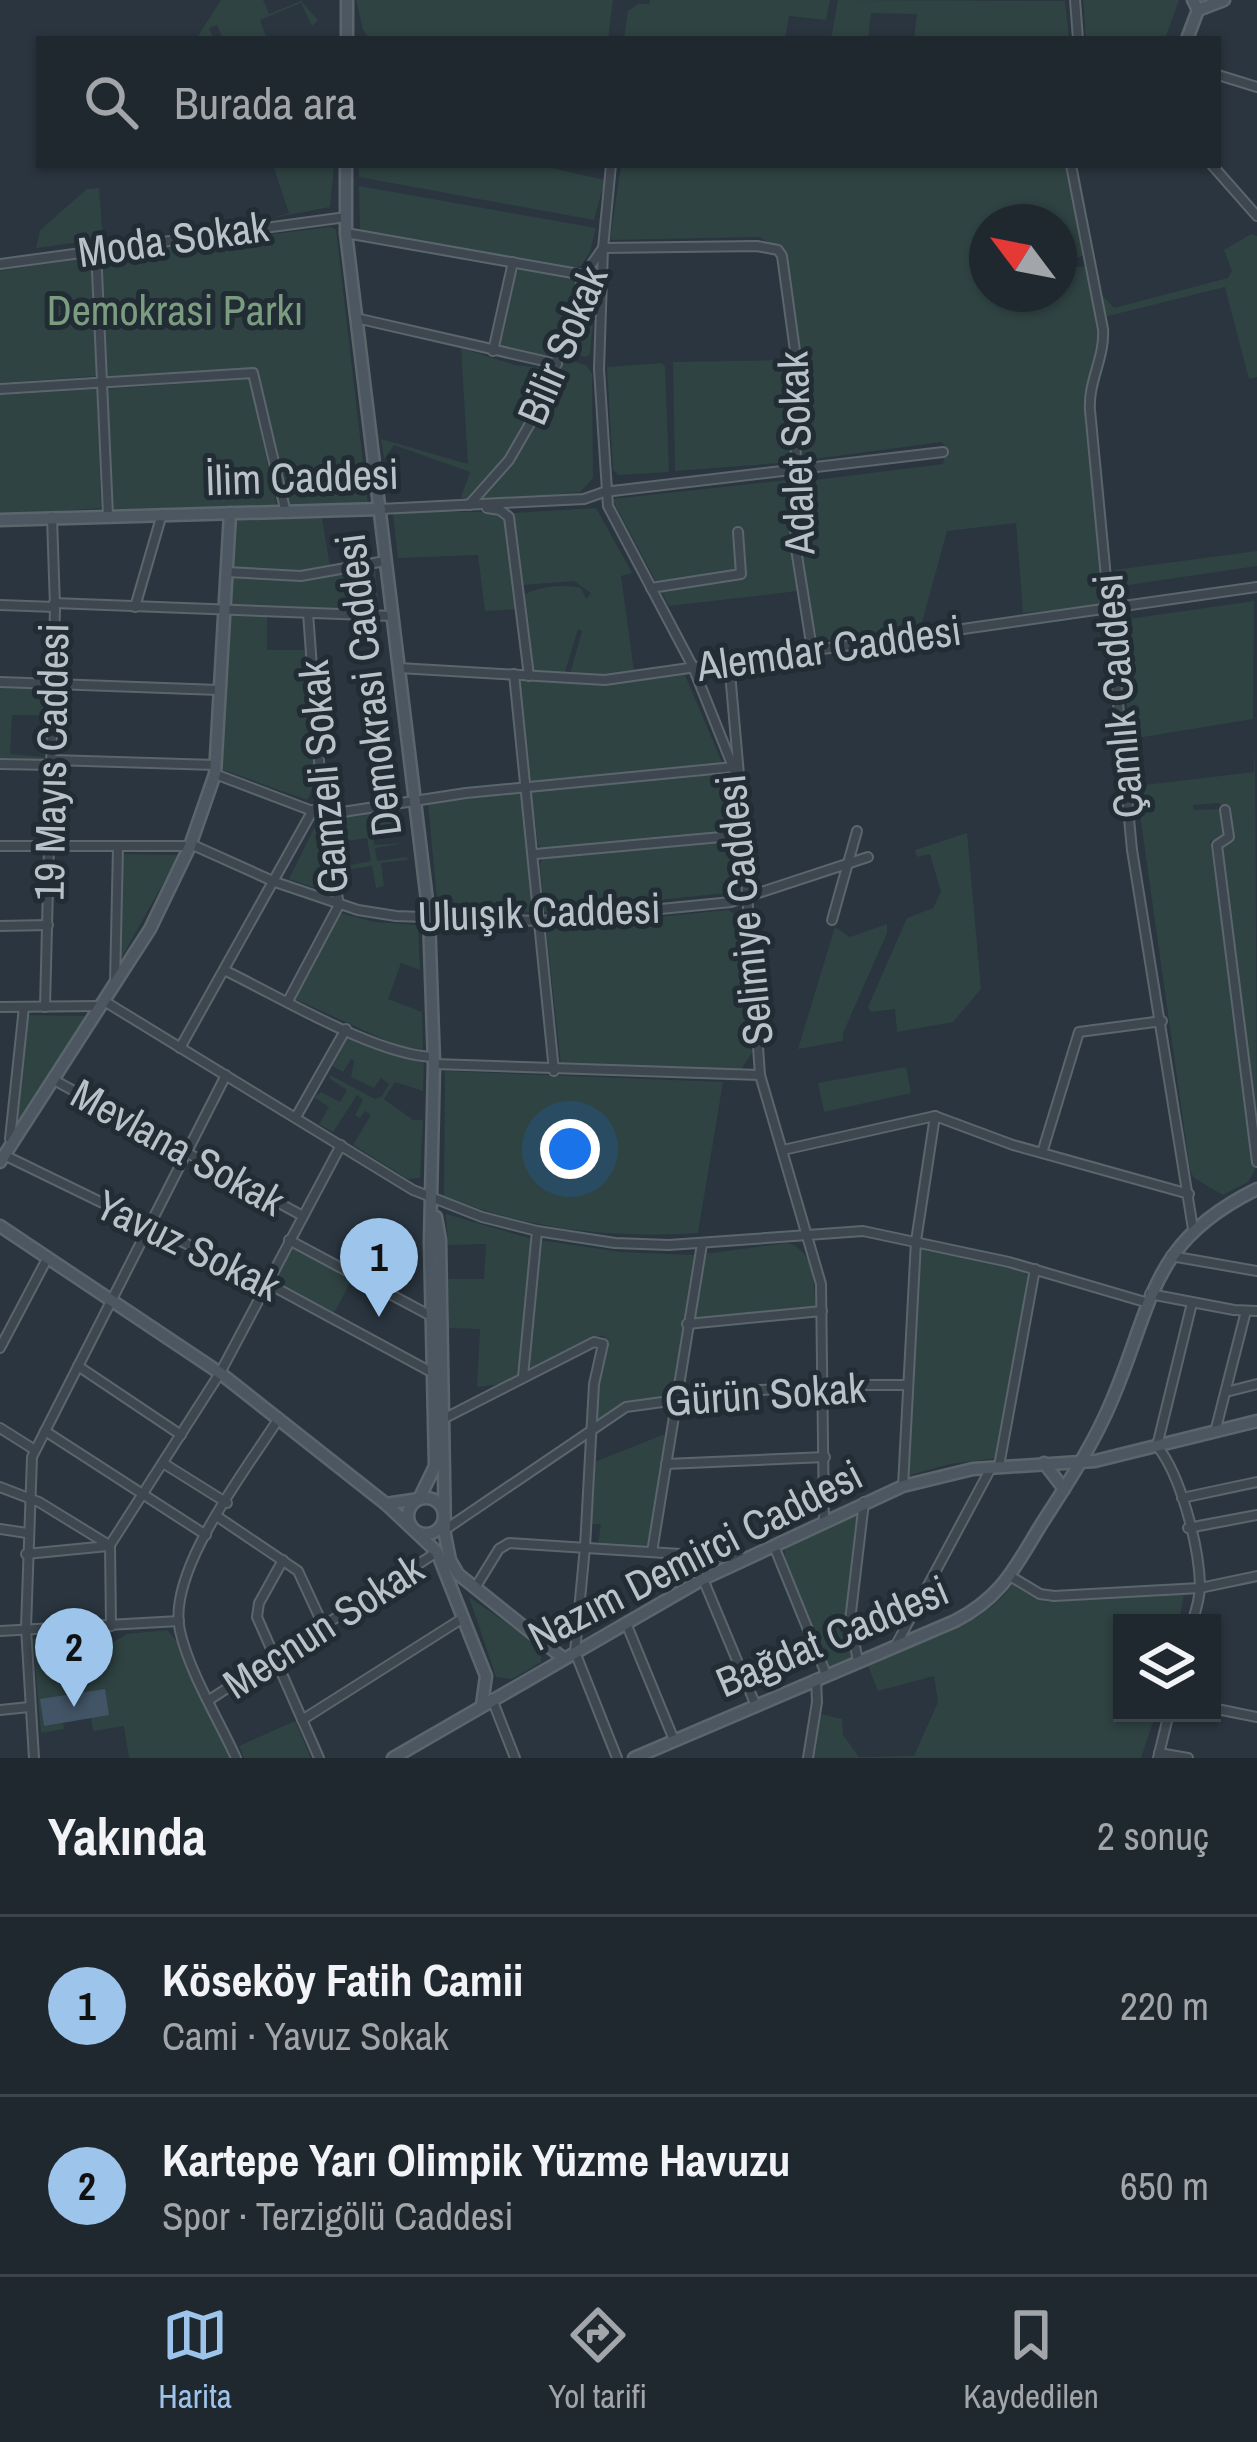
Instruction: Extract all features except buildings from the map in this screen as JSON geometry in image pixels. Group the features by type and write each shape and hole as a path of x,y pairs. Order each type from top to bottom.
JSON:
{"main road":[{"path":"347,0 347,36"},
{"path":"1188,36 1196,5 1224,0"},
{"name":"Demokrasi Caddesi","path":"346,168 346,233 429,917 435,1466 419,1499"},
{"name":"İlim Caddesi","path":"0,520 380,509"},
{"path":"2,1159 8,1138 54,1080 150,928 190,846 215,770 230,513"},
{"name":"Bağdat Caddesi","path":"634,1758 985,1605 1010,1576 1081,1462 1117,1388 1147,1298 1172,1256 1193,1229 1257,1189"},
{"name":"Demokrasi Caddesi","path":"433,1199 440,1240 447,1417 445,1530"},
{"path":"0,1226 220,1373 386,1504 437,1552 486,1676 487,1702"},
{"name":"Nazım Demirci Caddesi","path":"393,1758 703,1579 903,1486 996,1467 1106,1459 1257,1420"},
{"path":"1093,1439 1106,1459"},
{"path":"1043,1463 1064,1489"},
{"path":"386,1504 419,1499 436,1501 446,1516 435,1532 423,1534 413,1529 408,1512 419,1499"},
{"path":"445,1530 451,1564 475,1588 569,1655"},
{"path":"486,1676 507,1690"}],"street":[{"path":"1075,0 1078,36"},
{"path":"1221,76 1257,87"},
{"name":"Bilir Sokak","path":"468,506 519,444 544,401 584,275 603,248 611,168"},
{"name":"Çamlık Caddesi","path":"1072,168 1103,329 1103,350 1089,399 1132,850 1193,1229"},
{"path":"1214,168 1257,216"},
{"name":"Moda Sokak","path":"0,264 346,217"},
{"path":"346,233 584,275"},
{"name":"Adalet Sokak","path":"603,248 771,248 782,256 799,380 796,549 812,649"},
{"name":"Selimiye Caddesi","path":"603,248 599,369 604,492 693,667 739,782 760,1075 818,1266 825,1385 824,1520"},
{"path":"96,249 108,515"},
{"path":"493,351 513,262"},
{"path":"356,318 557,364"},
{"path":"0,389 254,373 286,512"},
{"name":"İlim Caddesi","path":"380,509 584,499 604,492 944,452"},
{"path":"468,506 500,510 508,517 529,676"},
{"path":"135,607 162,514"},
{"name":"19 Mayıs Caddesi","path":"45,1007 51,846 52,516"},
{"path":"651,588 741,574 738,532"},
{"path":"225,572 302,576 385,561"},
{"name":"Alemdar Caddesi","path":"399,668 593,680 1257,586"},
{"path":"0,605 393,616"},
{"name":"Gamzeli Sokak","path":"289,1001 339,905 318,813 308,613"},
{"path":"729,661 739,782"},
{"path":"514,674 554,1071"},
{"path":"0,682 219,690"},
{"path":"0,764 215,770 318,813 734,767"},
{"path":"1225,810 1228,837 1216,845 1257,1162"},
{"path":"180,1048 318,813"},
{"path":"832,920 857,831"},
{"path":"535,854 743,835"},
{"name":"Uluışık Caddesi","path":"0,846 190,846 209,850 275,882 378,914 540,921 745,899 868,857"},
{"path":"115,985 118,847"},
{"path":"0,926 48,925"},
{"path":"226,971 346,1029 434,1060 554,1071 760,1075"},
{"path":"0,1007 102,1004 433,1199 537,1231 615,1243 702,1244 863,1231 1147,1298 1257,1311"},
{"path":"8,1138 24,1007"},
{"path":"1042,1153 1079,1032 1162,1021"},
{"path":"296,1117 346,1029"},
{"path":"34,1758 26,1628 30,1463 226,1075"},
{"name":"Mevlana Sokak","path":"54,1080 302,1215"},
{"path":"903,1486 916,1241 935,1116"},
{"path":"783,1150 935,1116 1042,1153 1189,1194"},
{"path":"111,1626 110,1545 220,1373 340,1145"},
{"name":"Yavuz Sokak","path":"2,1159 149,1224 433,1373"},
{"path":"522,1378 537,1231"},
{"path":"289,1240 432,1316"},
{"path":"652,1552 702,1244"},
{"path":"1172,1256 1257,1271"},
{"path":"1,1343 48,1257"},
{"path":"896,1646 996,1467 1035,1269"},
{"path":"1192,1303 1157,1446 1172,1467 1182,1498 1200,1588 1194,1614"},
{"path":"687,1324 822,1311"},
{"path":"1214,1432 1246,1311"},
{"path":"447,1417 601,1342 586,1547 569,1655 616,1758"},
{"path":"78,1366 181,1435"},
{"path":"1224,1393 1257,1384"},
{"name":"Gürün Sokak","path":"445,1530 626,1407 825,1385 908,1385"},
{"path":"236,1758 179,1621 188,1566 279,1418"},
{"path":"0,1428 35,1450"},
{"path":"45,1431 206,1535"},
{"path":"666,1464 825,1456"},
{"path":"163,1463 226,1503"},
{"path":"1182,1498 1257,1482"},
{"path":"0,1487 110,1545"},
{"path":"858,1660 850,1621 864,1502"},
{"path":"1188,1528 1257,1515"},
{"path":"218,1517 303,1577 323,1624"},
{"path":"0,1529 27,1533"},
{"path":"475,1588 499,1549 509,1543 746,1558"},
{"path":"26,1554 110,1545"},
{"path":"773,1545 821,1676 808,1758"},
{"name":"Mecnun Sokak","path":"209,1700 437,1552"},
{"path":"283,1560 257,1608 319,1758"},
{"path":"1010,1576 1049,1596 1200,1588 1257,1576"},
{"path":"703,1579 755,1706"},
{"path":"302,1720 464,1617"},
{"path":"0,1631 179,1621"},
{"path":"626,1622 674,1740"},
{"path":"487,1702 515,1758"},
{"path":"0,1710 29,1706"},
{"path":"1221,1710 1257,1717"},
{"path":"1167,1722 1159,1755 1189,1758"}],"green space":[{"path":"221,0 263,0 269,14 301,1 318,20 312,26 301,3 260,20 266,36 222,36 217,25 209,28 213,36 198,36"},
{"path":"356,0 613,0 608,36 368,36"},
{"path":"650,0 830,0 826,20 789,16 786,36 624,36 628,11"},
{"path":"838,0 1065,1 1069,36 914,36 917,14 871,13 868,36 832,36"},
{"path":"1083,0 1179,0 1166,36 1086,36"},
{"path":"274,168 334,168 330,207 272,218 289,213"},
{"path":"359,168 551,168 605,180 594,220 359,177"},
{"path":"621,168 1067,168 1074,204 969,204 969,312 1077,312 1077,267 1088,266 1101,332 1085,397 1102,602 1098,606 1023,613 1016,523 947,531 921,626 835,641 817,639 804,579 799,482 943,464 946,447 942,442 799,461 801,384 787,262 782,250 759,237 610,240"},
{"path":"359,186 596,228 581,266 566,268 360,231"},
{"path":"99,188 103,239 36,248 46,225 87,189"},
{"path":"1077,217 1085,255 1077,257"},
{"name":"Demokrasi Parkı","path":"336,230 368,505 289,506 258,369 106,377 102,255"},
{"path":"1251,234 1257,236 1257,377 1249,379 1225,287 1104,317 1099,292 1114,308 1228,278 1232,271 1224,250"},
{"path":"92,257 96,376 0,383 0,271"},
{"path":"599,257 590,354 585,357 565,351 582,291"},
{"path":"520,267 580,278 557,355 534,356 498,346"},
{"path":"461,348 515,365 550,369 519,441 468,501 461,497 470,472 394,445 384,459 381,439 468,464"},
{"path":"571,360 587,366 592,374 593,478 580,492 479,502 529,435 561,363"},
{"path":"792,360 797,388 793,462 675,471 673,362"},
{"path":"661,363 665,367 669,472 619,475 613,470 607,367"},
{"path":"249,379 277,506 113,509 107,389"},
{"path":"97,389 101,508 0,515 0,395"},
{"path":"788,480 798,591 669,606 612,499"},
{"path":"596,508 632,573 621,576 634,671 570,674 582,631 578,629 565,672 532,670 524,595 559,586 581,588 586,599 591,593 574,581 522,585 513,513"},
{"path":"496,512 505,518 518,609 485,611 478,555 398,558 393,514"},
{"path":"322,518 330,567 299,572 230,568 235,519"},
{"path":"1257,551 1257,566 1115,587 1114,570"},
{"path":"375,566 379,610 227,604 229,576 298,580"},
{"path":"1254,601 1253,719 1131,739 1118,631 1121,620"},
{"path":"228,615 267,617 267,650 306,650 316,784 307,800 221,769"},
{"path":"684,673 721,767 531,783 519,679 595,684"},
{"path":"0,687 45,688 44,715 12,715 10,754 44,760 0,759"},
{"path":"1255,744 1257,1125 1222,850 1233,836 1229,810 1218,803 1193,805 1194,810 1222,809 1225,838 1210,841 1255,1170 1248,1182 1223,1195 1194,1178 1190,1170 1136,786 1254,772"},
{"path":"723,772 733,790 735,833 541,848 538,844 531,791"},
{"path":"522,792 535,912 438,909 428,804"},
{"path":"392,809 394,829 373,832 374,845 405,843 375,848 377,861 408,860 381,863 384,886 376,888 372,866 341,871 340,867 371,861 367,838 332,843 327,819"},
{"path":"319,818 333,894 289,879"},
{"path":"967,833 981,989 953,1022 897,1032 895,1009 871,1012 868,1007 907,918 933,908 941,892 930,854 917,857 915,850"},
{"path":"735,840 737,881 726,893 544,912 543,857"},
{"path":"120,854 179,855 119,962"},
{"path":"728,910 738,917 741,930 752,1053 741,1069 561,1065 546,928"},
{"path":"340,913 418,925 420,970 401,963 388,999 422,1012 423,1050 396,1045 295,999"},
{"path":"887,924 843,1041 798,1049 835,927 850,937"},
{"path":"27,1015 87,1016 15,1130"},
{"path":"349,1035 424,1062 423,1091 395,1082 384,1099 413,1120 423,1120 420,1178 408,1179 353,1145 371,1115 365,1111 360,1118 355,1115 363,1100 357,1095 333,1132 319,1124 329,1107 314,1097 321,1092 340,1102 347,1090 330,1075 375,1099 389,1084 381,1078 374,1088 351,1077 351,1059 343,1072 332,1066"},
{"path":"906,1067 911,1093 824,1112 818,1083"},
{"path":"445,1071 723,1082 698,1233 569,1229 506,1217 444,1196"},
{"path":"446,1214 532,1239 518,1374 502,1384 477,1387 480,1329 449,1328 448,1279 484,1279 486,1244 448,1245"},
{"path":"540,1240 620,1252 695,1255 672,1394 626,1402 594,1421 607,1344 603,1335 531,1368 528,1358"},
{"path":"787,1243 808,1260 815,1308 692,1317 704,1254"},
{"path":"919,1246 1022,1270 1028,1276 997,1458 906,1476"},
{"path":"294,1247 352,1279 334,1313 278,1283 275,1277"},
{"path":"665,1434 648,1550 598,1544 601,1524 589,1524 592,1463"},
{"path":"856,1514 847,1620 852,1658 828,1669 785,1549"},
{"path":"1013,1584 1047,1602 1184,1594 1181,1614 1113,1614 1113,1722 1153,1722 1141,1758 812,1758 821,1714 842,1719 843,1735 859,1757 914,1756 938,1702 934,1676 878,1691 867,1663 966,1623"},
{"path":"469,1597 541,1647 541,1662 512,1679 496,1677"},
{"path":"167,1630 180,1645 229,1758 129,1758 124,1726 93,1731 91,1718 44,1726 63,1723 64,1729 41,1733 33,1639 99,1634 112,1643 127,1634"},
{"path":"295,1721 311,1758 244,1758 239,1746"}],"water":[{"path":"105,1689 109,1715 44,1726 40,1699"}],"place":[{"name":"Köseköy Fatih Camii","path":"379,1317"},
{"name":"Kartepe Yarı Olimpik Yüzme Havuzu","path":"74,1707"}]}
